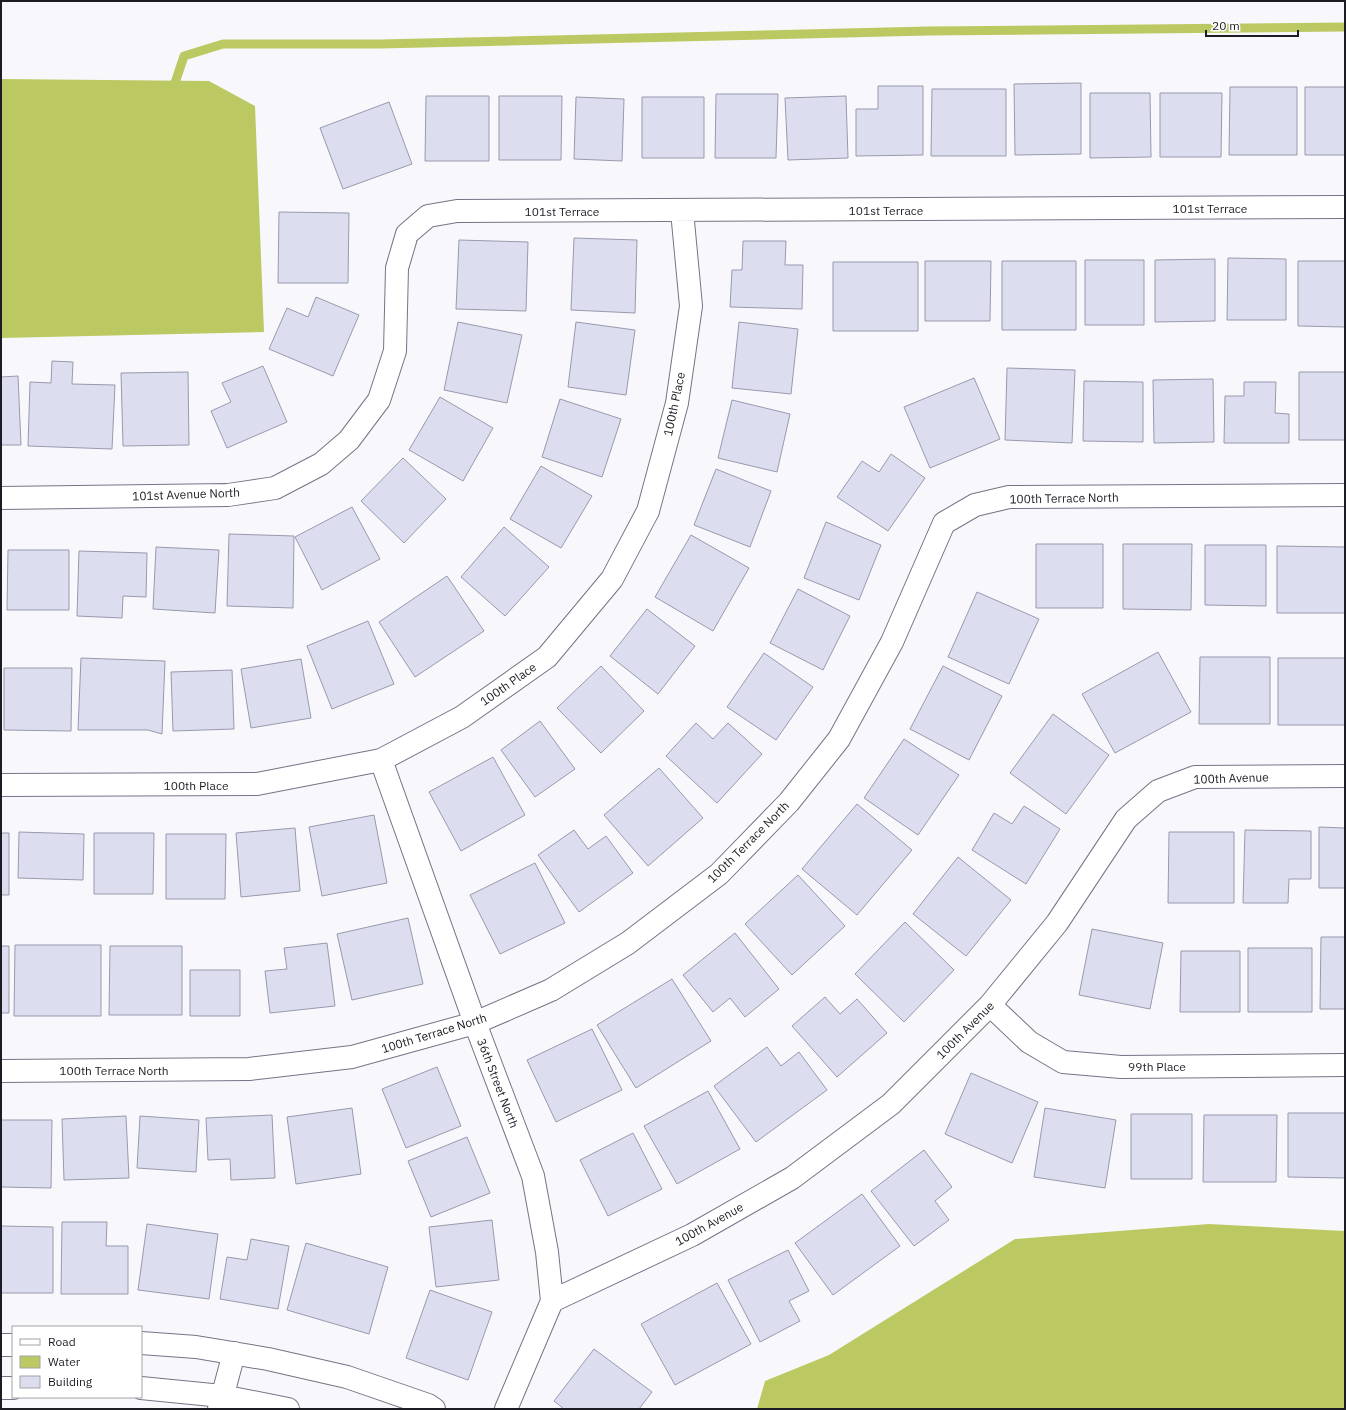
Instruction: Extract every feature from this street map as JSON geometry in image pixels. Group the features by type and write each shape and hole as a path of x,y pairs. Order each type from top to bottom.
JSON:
{"street":[{"name":"101st Terrace","path":"428,216 457,211 1345,207"},
{"name":"100th Place","path":"1,785 257,784 381,760 462,717 548,657 612,579 648,511 677,403 690,306 682,211"},
{"name":"101st Avenue North","path":"1,498 228,495 275,488 321,464 349,440 379,400 395,351 397,268 407,234 428,216"},
{"name":"100th Terrace North","path":"1,1071 249,1069 352,1057 475,1023 551,990 628,943 719,874 789,802 839,739 892,642 944,523 975,505 1009,497 1345,495"},
{"name":"36th Street North","path":"381,760 475,1023 534,1176 552,1301"},
{"name":"100th Avenue","path":"552,1301 692,1235 792,1178 891,1104 990,1005 1058,923 1126,819 1158,791 1195,777 1345,776"},
{"name":"99th Place","path":"990,1005 1029,1042 1063,1062 1121,1067 1345,1065"},
{"path":"506,1409 552,1301"},
{"path":"142,1343 196,1347 234,1353 348,1377 434,1409"},
{"path":"1,1345 12,1345"},
{"path":"221,1402 234,1353"},
{"path":"1,1388 12,1388"},
{"path":"142,1388 221,1402 288,1409"}],"water":[{"path":"1,79 209,81 255,106 264,332 1,338"},
{"path":"1209,1224 1345,1231 1345,1409 757,1409 765,1381 829,1355 1015,1239"}],"building":[{"path":"1081,83 1081,154 1015,155 1014,84"},
{"path":"878,86 923,86 923,155 856,156 856,109 878,109"},
{"path":"1230,87 1297,87 1297,155 1229,155"},
{"path":"1305,87 1345,87 1345,155 1305,155"},
{"path":"932,89 1006,89 1006,156 931,156"},
{"path":"1090,93 1150,93 1151,157 1090,158"},
{"path":"1160,93 1222,93 1221,157 1160,157"},
{"path":"716,94 778,94 776,158 715,158"},
{"path":"426,96 489,96 489,161 425,161"},
{"path":"499,96 562,96 561,160 499,160"},
{"path":"846,96 848,158 788,160 785,98"},
{"path":"576,97 624,99 622,161 574,159"},
{"path":"642,97 704,97 704,158 642,158"},
{"path":"389,102 412,164 343,189 320,128"},
{"path":"279,212 349,213 348,283 278,283"},
{"path":"574,238 637,240 635,313 571,310"},
{"path":"459,240 528,242 526,311 456,309"},
{"path":"743,241 786,241 785,265 803,265 802,309 730,307 732,270 742,270"},
{"path":"1228,258 1286,259 1286,320 1227,320"},
{"path":"1215,259 1215,321 1155,322 1155,260"},
{"path":"1085,260 1144,260 1144,325 1085,325"},
{"path":"925,261 991,261 990,321 925,321"},
{"path":"1002,261 1076,261 1076,330 1002,330"},
{"path":"1298,261 1345,261 1345,327 1298,326"},
{"path":"833,262 918,262 918,331 833,331"},
{"path":"316,297 359,315 333,376 269,349 287,308 308,317"},
{"path":"458,322 522,335 507,403 444,390"},
{"path":"576,322 635,330 626,395 568,387"},
{"path":"739,322 798,329 791,394 732,388"},
{"path":"52,361 73,362 72,384 115,385 112,449 28,446 30,382 51,383"},
{"path":"263,366 287,422 227,448 211,411 231,402 222,383"},
{"path":"1007,368 1075,370 1072,443 1005,440"},
{"path":"188,372 189,445 123,446 121,373"},
{"path":"1299,372 1345,372 1345,440 1299,440"},
{"path":"18,376 21,445 1,445 1,377"},
{"path":"974,378 1000,439 930,468 904,407"},
{"path":"1213,379 1214,442 1154,443 1153,380"},
{"path":"1084,381 1143,382 1143,442 1083,441"},
{"path":"1244,382 1276,382 1275,413 1289,414 1289,443 1224,443 1225,396 1244,396"},
{"path":"440,397 493,428 463,481 409,450"},
{"path":"560,399 621,419 602,477 542,457"},
{"path":"732,400 790,414 777,472 718,458"},
{"path":"891,454 925,478 888,531 837,497 862,461 879,472"},
{"path":"403,458 446,499 404,543 361,501"},
{"path":"541,466 592,496 561,548 510,519"},
{"path":"716,469 771,491 750,547 694,525"},
{"path":"352,507 380,559 322,590 295,537"},
{"path":"826,522 881,545 859,600 804,578"},
{"path":"504,527 549,567 505,616 461,577"},
{"path":"229,534 294,536 293,608 227,606"},
{"path":"691,535 749,568 713,631 655,597"},
{"path":"1036,544 1103,544 1103,608 1036,608"},
{"path":"1123,544 1192,544 1191,610 1123,609"},
{"path":"1205,545 1266,545 1266,606 1205,605"},
{"path":"1277,546 1345,547 1345,613 1277,613"},
{"path":"156,547 219,550 215,613 153,609"},
{"path":"8,550 69,550 69,610 7,610"},
{"path":"79,551 147,553 146,597 123,596 122,618 77,616"},
{"path":"447,576 484,631 415,677 379,622"},
{"path":"798,589 850,616 823,670 770,643"},
{"path":"977,592 1039,619 1009,684 948,657"},
{"path":"647,609 695,646 658,694 610,656"},
{"path":"368,621 394,684 332,709 307,646"},
{"path":"1158,652 1191,712 1115,753 1082,694"},
{"path":"764,653 813,687 776,740 727,707"},
{"path":"1200,657 1270,657 1270,724 1199,724"},
{"path":"81,658 165,661 162,734 148,730 78,730"},
{"path":"1278,658 1345,658 1345,725 1278,725"},
{"path":"301,659 311,718 251,728 241,669"},
{"path":"601,666 644,711 601,753 557,708"},
{"path":"943,666 1002,696 969,760 910,729"},
{"path":"4,668 72,668 71,731 4,730"},
{"path":"232,670 234,729 173,731 171,672"},
{"path":"1053,714 1109,755 1066,814 1010,773"},
{"path":"540,721 575,769 535,797 501,750"},
{"path":"696,723 713,739 728,723 762,754 717,803 666,756"},
{"path":"904,739 959,775 918,835 864,798"},
{"path":"493,757 525,815 461,851 429,792"},
{"path":"659,768 703,818 648,866 604,815"},
{"path":"857,804 912,850 857,915 802,869"},
{"path":"1024,806 1060,829 1026,884 972,850 994,813 1012,824"},
{"path":"374,815 387,883 322,896 309,827"},
{"path":"1319,827 1345,828 1345,888 1319,888"},
{"path":"295,828 300,891 241,897 236,833"},
{"path":"574,830 588,849 606,836 633,873 579,912 538,855"},
{"path":"1245,830 1311,831 1311,879 1289,879 1288,903 1243,903"},
{"path":"19,832 84,834 83,880 18,878"},
{"path":"1169,832 1234,832 1234,903 1168,903"},
{"path":"1,833 9,833 9,895 1,895"},
{"path":"94,833 154,833 153,894 94,894"},
{"path":"166,834 226,834 225,899 166,899"},
{"path":"958,857 1011,900 966,956 913,914"},
{"path":"535,863 565,923 500,954 470,895"},
{"path":"798,875 845,926 792,975 745,924"},
{"path":"408,918 423,984 352,1000 337,934"},
{"path":"905,922 954,970 904,1022 855,974"},
{"path":"1092,929 1163,943 1150,1009 1079,995"},
{"path":"735,933 779,989 745,1017 730,998 713,1012 683,975"},
{"path":"1321,937 1345,937 1345,1009 1320,1009"},
{"path":"327,943 335,1006 270,1013 265,971 287,969 284,948"},
{"path":"15,945 101,945 101,1016 14,1016"},
{"path":"1,946 9,946 9,1013 1,1013"},
{"path":"110,946 182,946 182,1015 109,1015"},
{"path":"1248,948 1312,948 1312,1012 1248,1012"},
{"path":"1181,951 1240,951 1240,1012 1180,1012"},
{"path":"190,970 240,970 240,1016 190,1016"},
{"path":"672,979 711,1041 636,1088 597,1025"},
{"path":"825,997 840,1014 857,999 887,1033 837,1077 792,1026"},
{"path":"592,1029 622,1090 556,1122 527,1060"},
{"path":"767,1047 781,1066 799,1052 827,1090 756,1142 714,1086"},
{"path":"437,1067 461,1126 406,1148 382,1089"},
{"path":"971,1073 1038,1102 1012,1163 945,1134"},
{"path":"708,1091 740,1149 677,1184 644,1126"},
{"path":"352,1108 361,1174 296,1184 287,1117"},
{"path":"1045,1108 1116,1120 1105,1188 1034,1177"},
{"path":"1288,1113 1345,1113 1345,1178 1288,1177"},
{"path":"1131,1114 1192,1114 1192,1179 1131,1179"},
{"path":"272,1115 275,1178 231,1180 230,1159 208,1160 206,1118"},
{"path":"1204,1115 1277,1115 1276,1182 1203,1182"},
{"path":"126,1116 129,1178 64,1180 62,1119"},
{"path":"140,1116 199,1120 196,1172 137,1168"},
{"path":"1,1120 52,1120 51,1188 1,1187"},
{"path":"633,1133 662,1189 608,1216 580,1160"},
{"path":"467,1137 490,1193 431,1217 408,1161"},
{"path":"924,1150 952,1187 935,1201 949,1220 914,1246 871,1191"},
{"path":"862,1194 900,1246 833,1295 795,1243"},
{"path":"492,1220 499,1280 436,1287 429,1227"},
{"path":"62,1222 107,1222 106,1246 128,1246 128,1294 61,1294"},
{"path":"147,1224 218,1234 209,1299 138,1290"},
{"path":"1,1226 53,1227 53,1293 1,1293"},
{"path":"251,1239 289,1246 278,1309 220,1299 227,1257 247,1260"},
{"path":"306,1243 388,1267 369,1334 287,1310"},
{"path":"788,1250 809,1291 789,1301 800,1321 760,1342 728,1280"},
{"path":"717,1283 751,1344 675,1385 641,1324"},
{"path":"430,1290 492,1312 468,1380 406,1358"},
{"path":"594,1349 652,1392 639,1409 564,1409 554,1401"}],"waterway":[{"path":"172,92 184,56 223,44 380,44 928,31 1345,27"}]}
